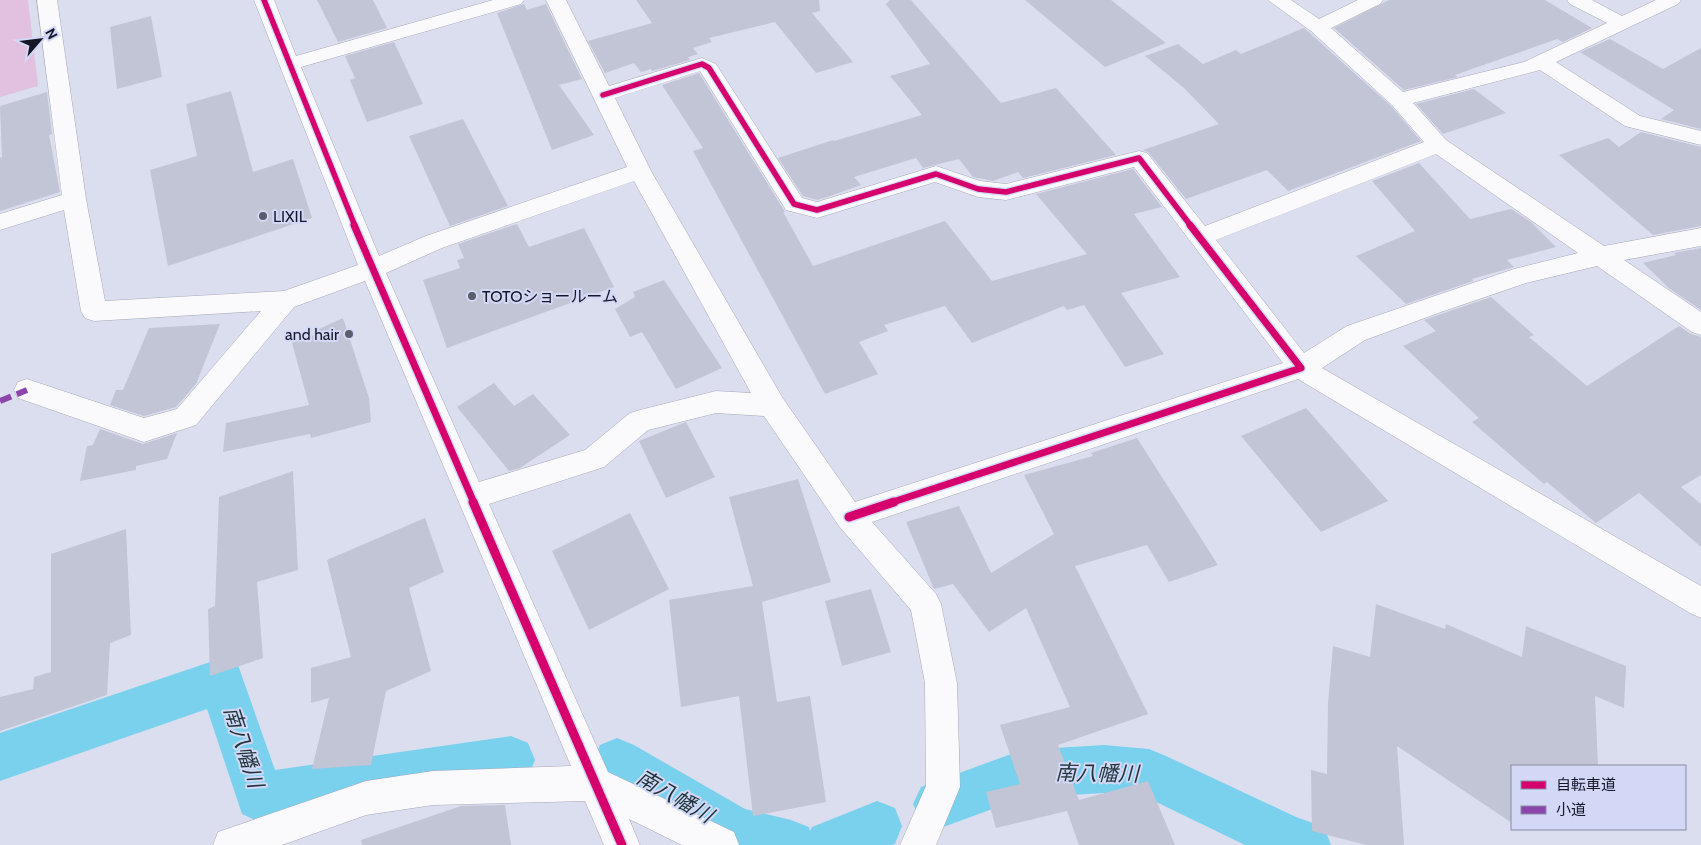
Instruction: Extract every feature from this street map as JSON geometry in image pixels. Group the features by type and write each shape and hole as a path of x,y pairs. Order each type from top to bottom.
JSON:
{"street":[{"path":"47,0 74,199 94,311 285,300 372,268 434,242 640,171"},
{"path":"264,0 372,268 593,783 622,845"},
{"path":"290,64 514,0"},
{"path":"556,0 640,171 772,405 849,517 925,604 941,683 943,787 918,845"},
{"path":"1278,0 1318,27 1399,100 1438,144 1701,325"},
{"path":"1318,27 1374,0"},
{"path":"1577,0 1622,23"},
{"path":"1399,100 1541,61 1671,0"},
{"path":"1541,61 1633,121 1701,138"},
{"path":"603,95 702,64 708,68 794,204 817,210 936,174 978,189 1006,192 1139,158 1301,368 1701,603"},
{"path":"1200,237 1438,144"},
{"path":"0,222 74,199"},
{"path":"849,517 1301,368 1356,333 1523,275 1600,256 1701,237"},
{"path":"27,390 144,430 186,417 285,300"},
{"path":"470,497 594,458 640,421 716,402 772,405"},
{"path":"242,843 366,798 432,788 593,783 721,845"}],"shaded area":[{"path":"0,0 28,0 38,86 0,97"}],"building":[{"path":"317,0 373,0 387,28 338,42"},
{"path":"636,0 819,0 820,11 812,13 853,62 816,73 775,22 709,38 712,42 693,48 698,54 688,57 690,60 652,71 651,69 641,72 634,63 605,73 588,41 652,23"},
{"path":"890,0 911,0 1001,103 1056,88 1116,155 1023,178 1018,172 993,181 973,177 959,159 923,168 916,158 854,177 861,185 827,197 817,200 803,196 778,158 833,140 922,115 890,76 930,64 886,4"},
{"path":"1025,0 1111,0 1166,43 1105,67"},
{"path":"1389,0 1545,0 1592,28 1563,42 1557,39 1455,75 1458,77 1404,90 1334,28"},
{"path":"524,4 527,10 546,4 582,79 559,85 594,135 552,150 497,13"},
{"path":"151,16 162,77 117,89 110,27"},
{"path":"1304,28 1391,106 1421,141 1288,191 1267,170 1186,199 1148,152 1143,150 1219,124 1184,88 1145,56 1178,44 1203,64 1236,50 1241,54"},
{"path":"1610,39 1663,69 1701,48 1701,129 1661,119 1674,110 1580,52"},
{"path":"394,42 423,104 367,122 350,80 355,78 345,56"},
{"path":"699,73 785,212 783,212 813,266 945,221 992,281 1087,254 1036,194 1133,169 1162,207 1134,214 1180,277 1121,293 1164,354 1125,367 1084,305 1067,310 1064,306 972,343 945,306 884,325 888,331 859,342 878,374 825,394 693,151 703,148 662,85"},
{"path":"1474,89 1506,113 1443,134 1416,104"},
{"path":"231,91 253,172 293,159 312,218 168,266 150,170 197,156 186,104"},
{"path":"47,92 52,134 49,135 60,192 0,211 0,158 2,157 0,106"},
{"path":"463,119 508,206 450,226 409,136"},
{"path":"1641,132 1701,147 1701,226 1653,235 1559,155 1608,138 1619,147"},
{"path":"1419,163 1470,219 1511,209 1531,222 1556,247 1507,260 1514,267 1472,279 1473,281 1406,304 1356,256 1415,231 1372,181"},
{"path":"517,224 529,247 584,228 614,287 447,348 423,280 460,268 457,260 464,258 458,244"},
{"path":"1701,248 1701,310 1670,289 1643,263 1676,255 1674,253"},
{"path":"664,280 722,368 676,389 642,332 630,337 615,309 635,297 633,292"},
{"path":"1491,297 1534,335 1529,337 1587,386 1679,326 1691,334 1701,337 1701,475 1681,487 1701,504 1701,547 1639,493 1596,523 1547,482 1544,484 1472,422 1479,418 1403,346 1436,331 1424,320"},
{"path":"343,318 369,398 371,422 311,438 310,434 223,452 226,423 309,405 292,343 317,334 315,331"},
{"path":"220,324 196,384 176,407 144,416 110,405 116,390 123,390 149,328"},
{"path":"494,383 514,406 533,394 570,435 520,468 509,471 457,407"},
{"path":"1306,408 1388,501 1321,532 1241,436"},
{"path":"686,422 715,477 666,498 639,441"},
{"path":"100,429 143,444 177,433 167,459 136,466 136,470 80,481 87,446 93,445"},
{"path":"1137,438 1218,565 1169,582 1147,545 1075,566 1148,714 1058,745 1079,800 1148,781 1175,845 1079,845 1067,811 996,828 986,792 1020,784 1000,725 1070,707 1026,608 989,632 953,584 934,589 906,522 959,506 991,573 1054,534 1024,475 1093,456 1091,453"},
{"path":"293,471 298,570 257,582 263,658 210,676 208,609 215,606 219,497"},
{"path":"798,479 831,582 762,602 777,702 810,696 826,802 753,816 739,696 681,707 669,600 753,586 729,497"},
{"path":"630,513 669,589 589,630 552,551"},
{"path":"425,518 444,572 409,588 431,671 386,691 371,765 312,769 329,698 311,703 311,668 351,657 327,560"},
{"path":"126,529 131,635 110,643 107,695 0,731 0,697 33,689 34,677 51,672 51,554"},
{"path":"871,589 891,652 842,666 825,601"},
{"path":"1376,604 1445,629 1446,624 1522,657 1526,626 1626,666 1624,708 1595,696 1598,765 1511,765 1511,822 1397,746 1404,845 1366,845 1312,831 1311,770 1327,774 1328,703 1333,646 1370,657"},
{"path":"505,805 511,845 362,845 361,840 461,806"}],"waterway":[{"name":"南八幡川","path":"0,757 222,681 259,797 511,760"},
{"name":"南八幡川","path":"617,762 737,832 791,845"},
{"name":"南八幡川","path":"938,804 1022,774 1104,769 1149,773 1291,841 1306,845"},
{"name":"南八幡川","path":"830,845 877,826"}],"marked path":[{"path":"0,401 27,390"}],"cycle path":[{"path":"264,0 372,269 622,845"},
{"path":"603,95 702,64 709,68 794,204 817,210 936,174 978,189 1006,192 1139,158 1301,368 849,517"}],"place":[{"name":"LIXIL","path":"263,216"},
{"name":"TOTOショールーム","path":"472,296"},
{"name":"and hair","path":"349,334"}]}
